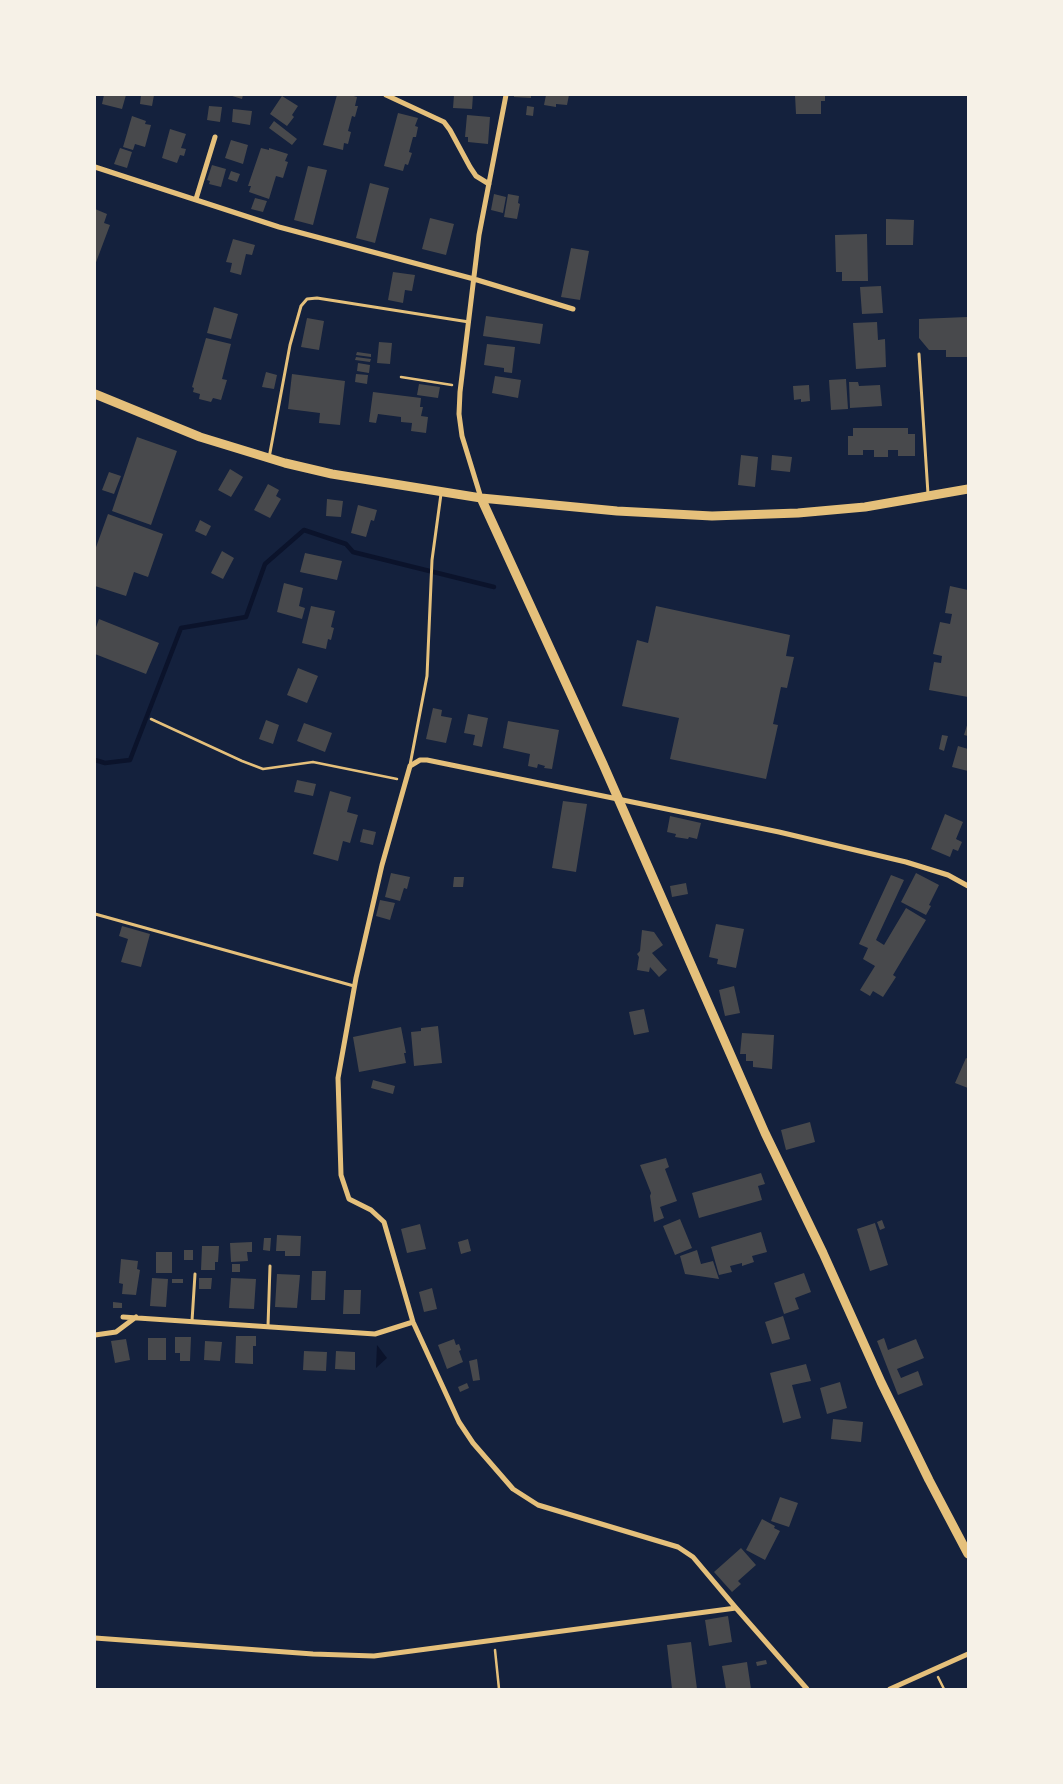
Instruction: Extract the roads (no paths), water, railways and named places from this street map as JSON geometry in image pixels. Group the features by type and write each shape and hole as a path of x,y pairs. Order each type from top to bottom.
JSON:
{"street":[{"path":"386,95 444,122 476,176 489,184"},
{"path":"506,95 479,235 460,386 459,414 462,436 481,498 561,670 765,1133 824,1253 881,1382 968,1554"},
{"path":"196,199 215,137"},
{"path":"95,167 279,227 474,279 573,309"},
{"path":"95,394 200,437 269,459 332,474 481,498 616,511 712,516 798,513 865,507 968,489"},
{"path":"807,1689 693,1557 678,1547 538,1505 513,1489 473,1443 459,1422 413,1322 384,1222 371,1210 349,1199 341,1175 338,1078 354,986 382,866 410,766 420,760 618,798 780,832 906,862 968,885"},
{"path":"123,1316 375,1334 413,1322"},
{"path":"95,1335 116,1332 136,1317"},
{"path":"95,1638 313,1654 374,1656 736,1608"},
{"path":"890,1689 968,1654"}],"lane":[{"path":"269,459 290,346 301,306 307,299 317,298 469,322"},
{"path":"919,354 928,497"},
{"path":"410,766 427,676 432,560 441,492"},
{"path":"95,914 354,986"},
{"path":"268,1326 270,1266"},
{"path":"192,1321 195,1274"}],"water":[{"path":"377,1345 387,1358 376,1368"}],"waterway":[{"path":"95,760 105,763 130,760 181,628 246,617 265,564 304,530 346,544 353,552 494,587"}]}
